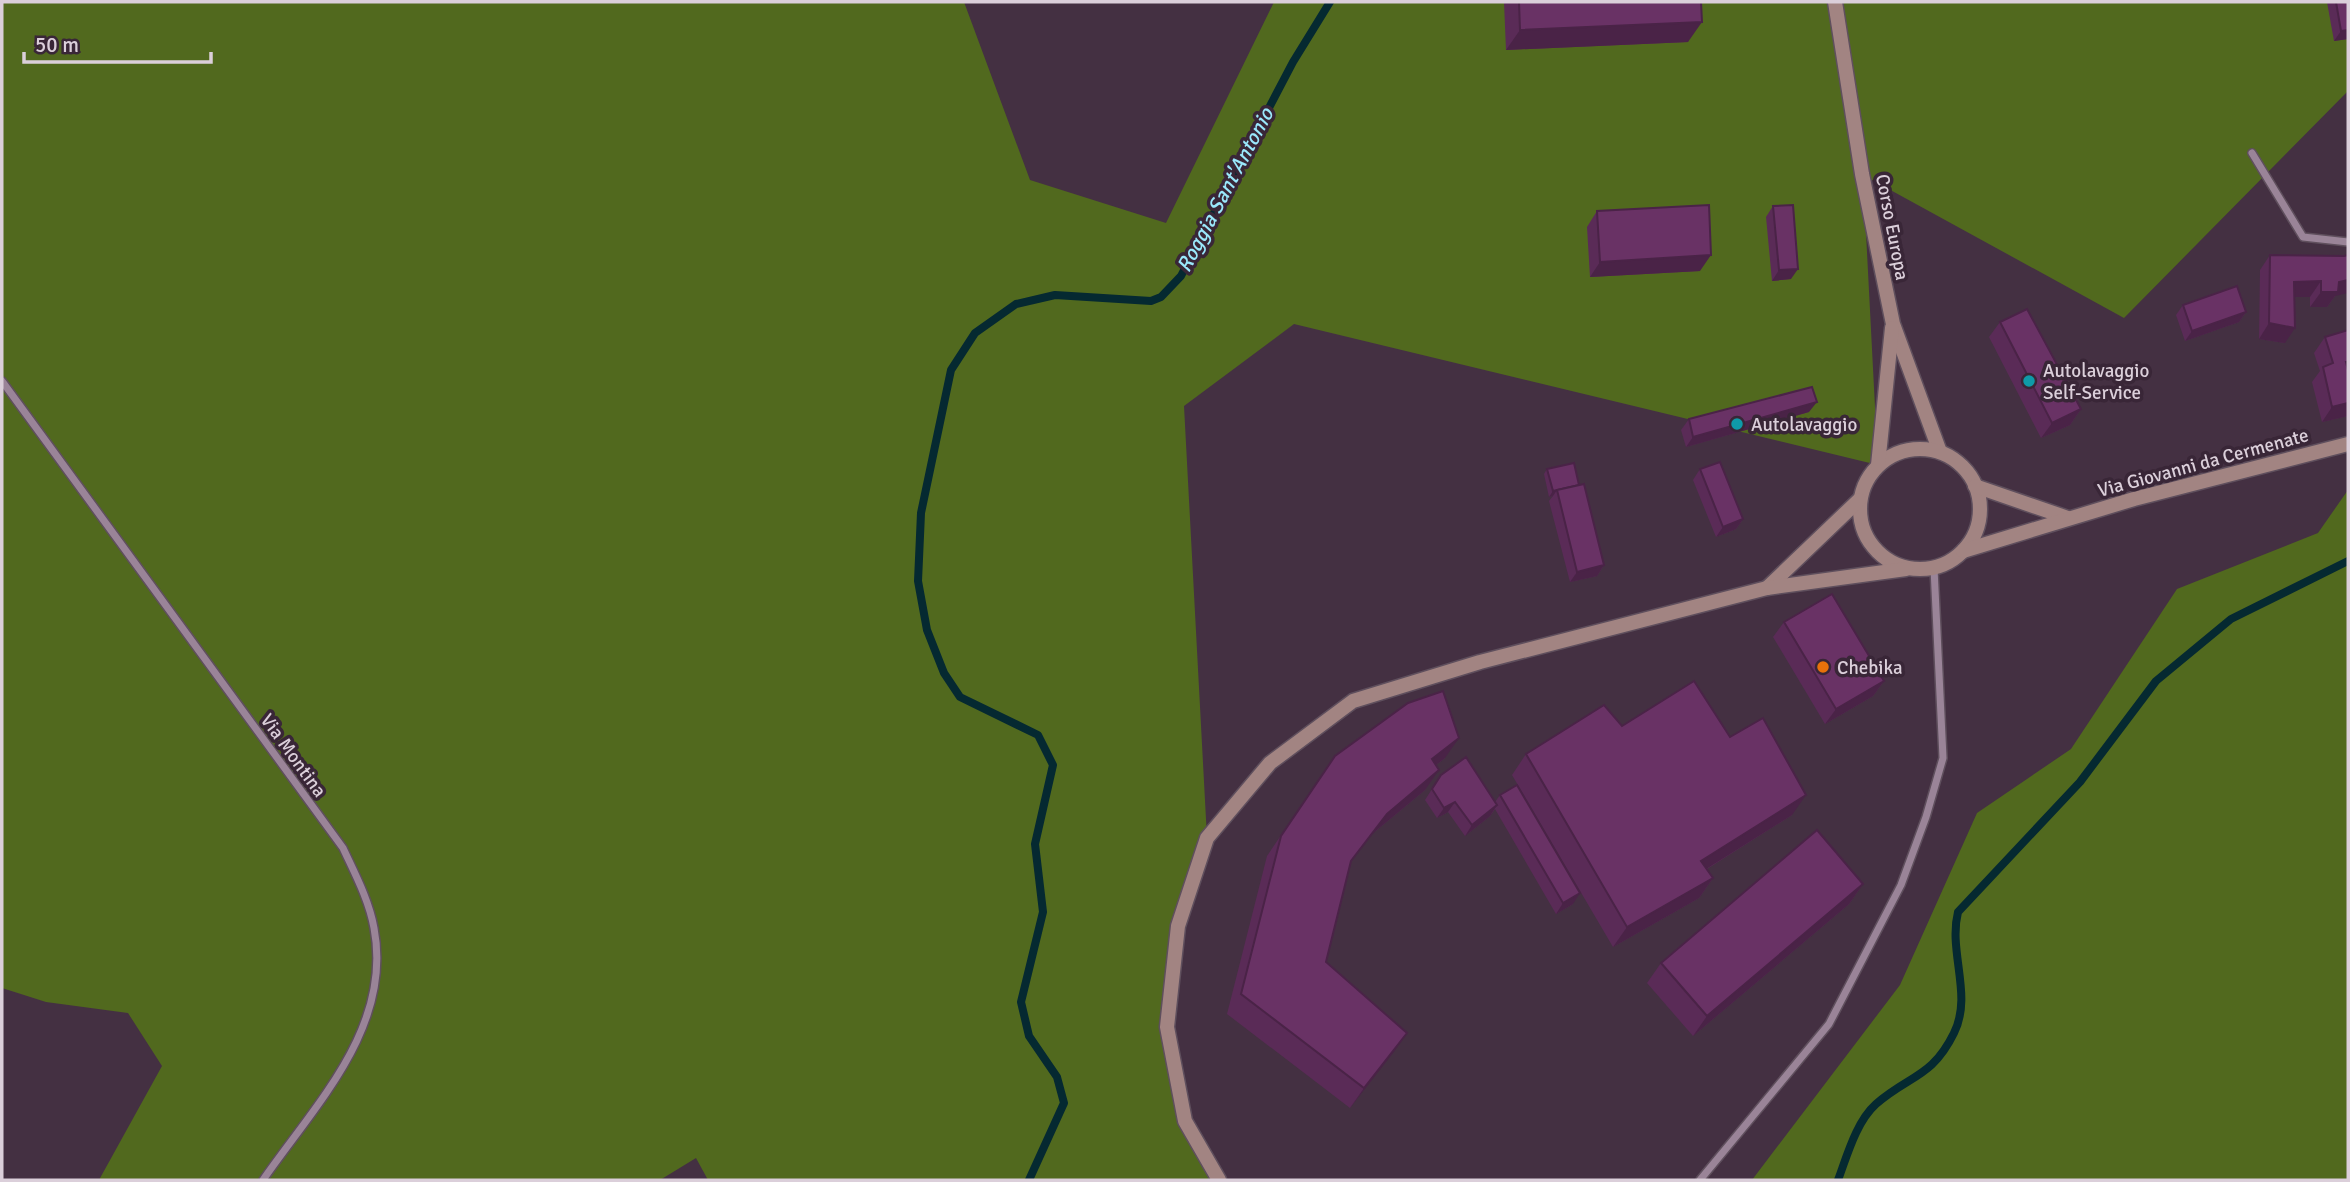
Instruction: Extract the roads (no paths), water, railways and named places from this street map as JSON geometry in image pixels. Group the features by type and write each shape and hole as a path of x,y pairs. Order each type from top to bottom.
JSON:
{"main road":[{"name":"Corso Europa","path":"1835,2 1863,174 1893,324 1940,452"},
{"path":"1878,465 1893,324"},
{"name":"Via Giovanni da Cermenate","path":"1964,551 2068,518 2348,444"},
{"path":"1219,1180 1185,1121 1167,1027 1178,926 1208,838 1270,763 1353,701 1480,662 1767,588 1906,569 1934,568 1964,551 1980,520 1975,486 1966,471 1940,452 1914,449 1894,454 1878,465 1865,482 1859,500 1864,535 1883,558 1906,569"},
{"path":"1975,486 2068,518"},
{"path":"1767,588 1859,500"}],"street":[{"path":"2252,153 2302,237 2348,242"},
{"name":"Via Montina","path":"2,381 343,848 363,889 374,929 377,976 371,1011 355,1047 263,1180"},
{"path":"1700,1180 1829,1024 1901,885 1943,758 1934,568"}],"waterway":[{"name":"Roggia Sant'Antonio","path":"1029,1180 1064,1103 1057,1077 1029,1036 1021,1002 1043,912 1035,844 1053,765 1038,735 960,697 944,673 927,630 918,581 921,513 951,370 975,333 1016,304 1055,295 1151,301 1161,297 1181,276 1293,62 1330,2"},
{"path":"1838,1180 1853,1140 1869,1111 1888,1094 1928,1068 1946,1048 1954,1033 1961,1004 1956,942 1958,912 2080,782 2156,681 2231,619 2348,561"}],"place":[{"name":"Autolavaggio Self-Service","path":"2029,381"},
{"name":"Autolavaggio","path":"1737,424"},
{"name":"Chebika","path":"1823,667"}]}
